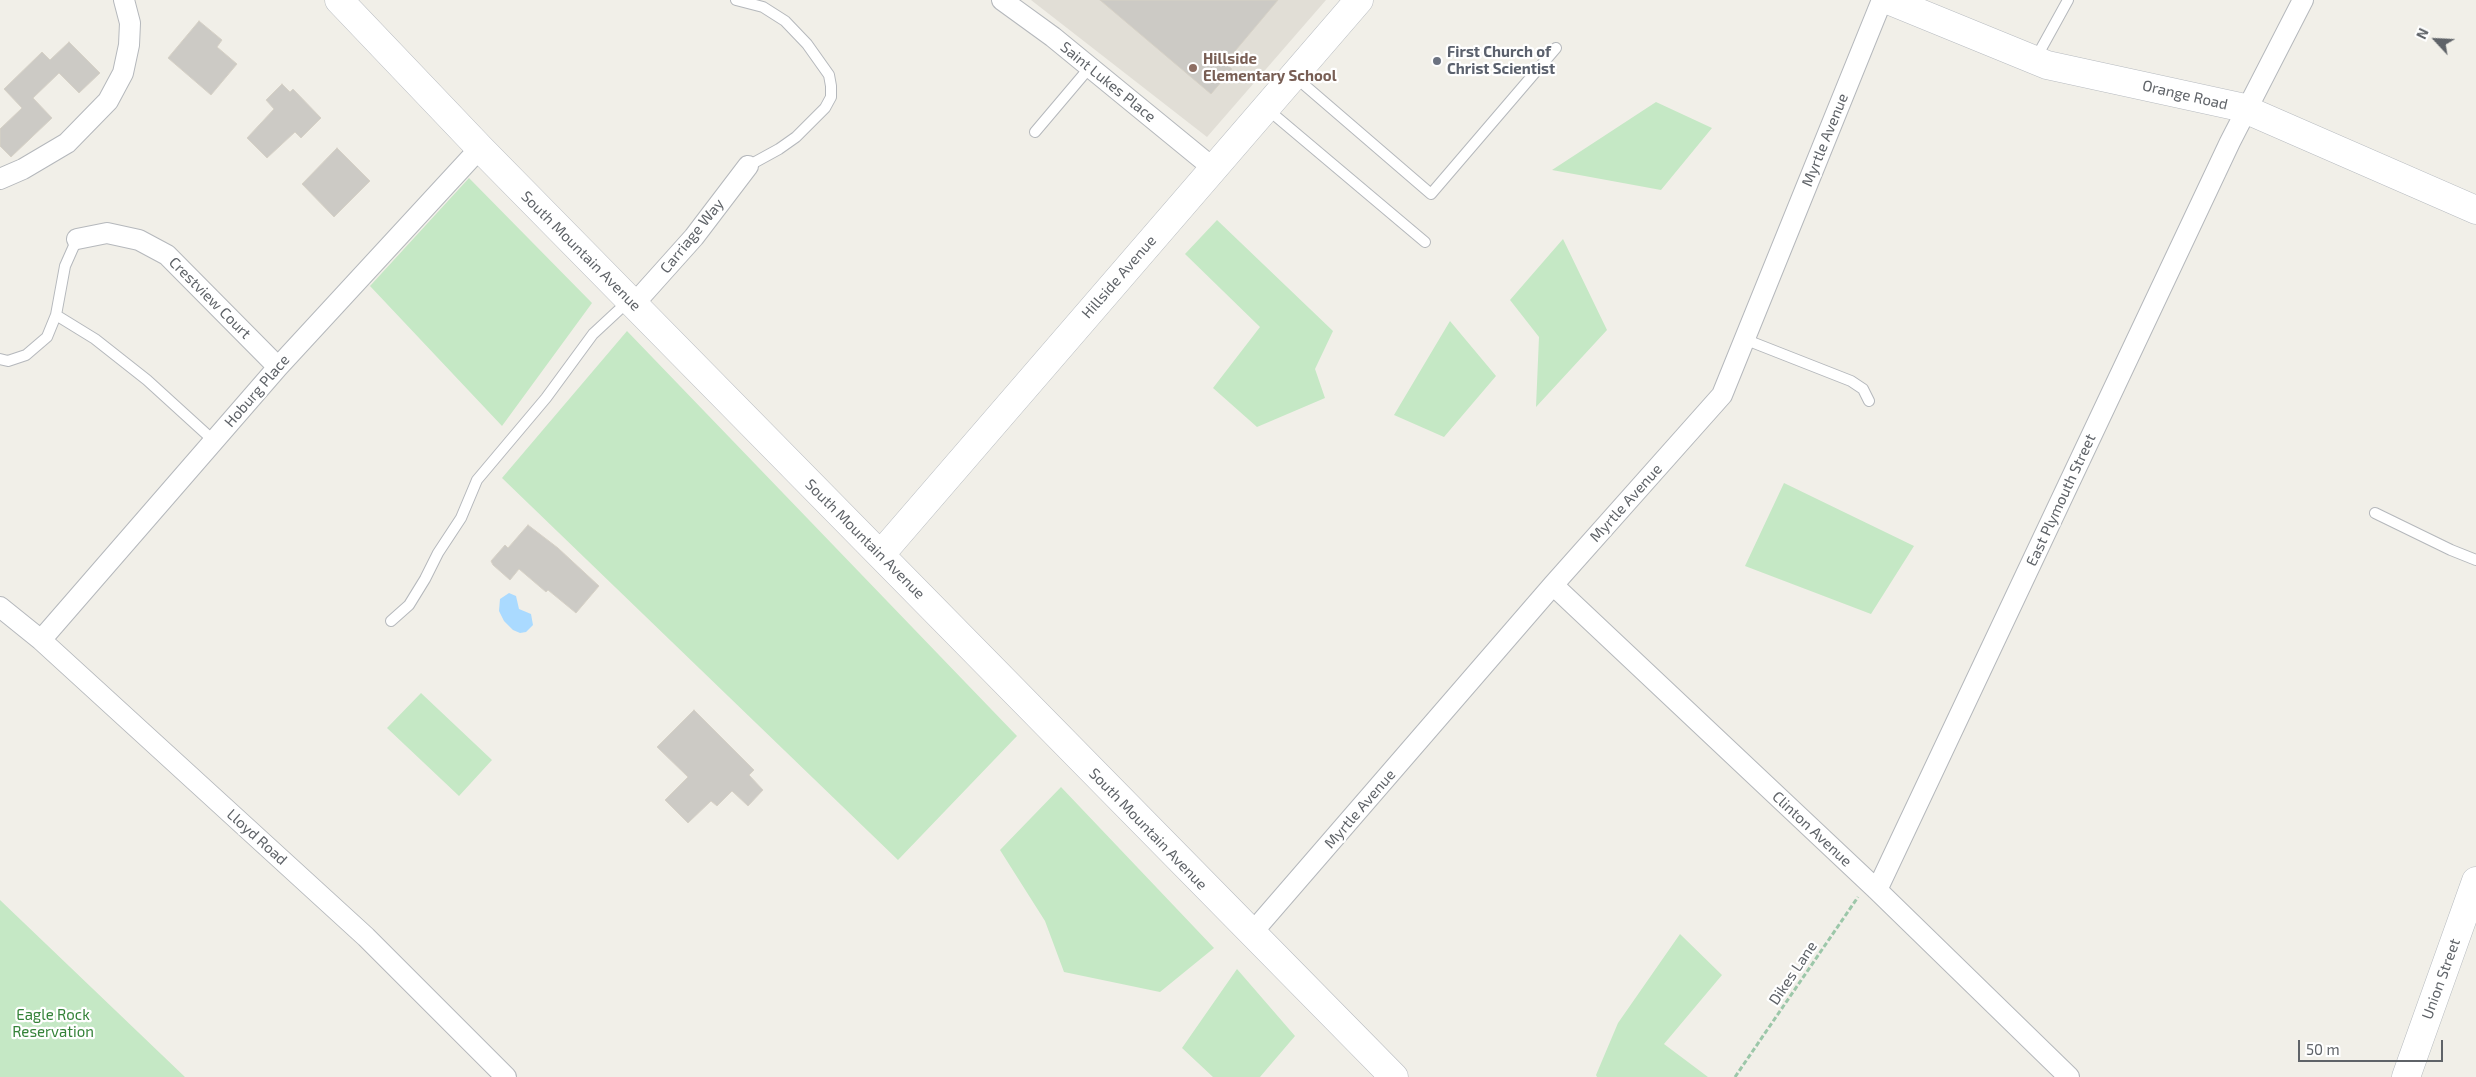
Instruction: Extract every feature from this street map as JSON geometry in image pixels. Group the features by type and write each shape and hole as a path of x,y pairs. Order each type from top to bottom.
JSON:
{"street":[{"path":"0,179 24,169 67,143 108,101 123,73 129,45 130,23 124,0"},
{"name":"South Mountain Avenue","path":"339,0 480,148 881,554 1251,934 1394,1077"},
{"name":"Saint Lukes Place","path":"1002,0 1053,37 1213,168"},
{"name":"Hillside Avenue","path":"881,554 1359,0"},
{"name":"Myrtle Avenue","path":"1251,934 1552,585 1722,395 1882,0"},
{"name":"Orange Road","path":"1888,0 2047,65 2246,110 2476,210"},
{"name":"East Plymouth Street","path":"1873,886 2246,110 2303,0"},
{"name":"Hoburg Place","path":"41,640 278,367 480,148"},
{"name":"Carriage Way","path":"634,304 694,237 748,166"},
{"name":"Crestview Court","path":"77,239 107,233 139,240 167,255 278,367"},
{"name":"Clinton Avenue","path":"1552,585 1873,886 2069,1077"},
{"name":"Lloyd Road","path":"0,607 41,640 366,936 506,1077"},
{"name":"Union Street","path":"2406,1077 2476,882"}],"lane":[{"path":"736,0 763,7 785,21 807,44 828,75 832,86 831,97 825,108 796,137 780,150 748,166"},
{"path":"2035,60 2068,0"},
{"path":"1294,75 1431,194 1556,48"},
{"path":"1035,132 1090,67"},
{"path":"1265,108 1425,242"},
{"path":"0,359 8,361 26,355 47,337 56,315 65,266 77,239"},
{"path":"391,621 409,605 426,579 438,553 461,518 477,480 546,398 593,334 621,308 634,304"},
{"path":"56,315 94,339 147,380 214,441"},
{"path":"1744,340 1851,381 1864,389 1869,401"},
{"path":"2375,513 2476,560"}],"path":[{"name":"Dikes Lane","path":"1736,1077 1873,886"}],"shaded area":[{"name":"Hillside Elementary School","path":"1031,0 1326,0 1207,137"}],"green space":[{"path":"1656,102 1712,128 1661,190 1552,170"},
{"path":"469,178 592,303 502,426 370,286"},
{"path":"1217,220 1333,331 1315,369 1325,398 1257,427 1213,388 1260,327 1185,254"},
{"path":"1563,239 1607,330 1536,407 1539,337 1510,300"},
{"path":"1450,321 1496,376 1444,437 1394,415"},
{"path":"627,331 1017,736 898,860 502,478"},
{"path":"1784,483 1914,546 1871,614 1745,566"},
{"path":"421,693 492,760 459,796 387,728"},
{"path":"1061,787 1214,948 1160,992 1064,972 1045,921 1000,850"},
{"name":"Eagle Rock Reservation","path":"0,900 185,1077 0,1077"},
{"path":"1680,934 1722,975 1664,1044 1708,1077 1597,1077 1596,1075 1618,1023"},
{"path":"1237,969 1295,1036 1260,1077 1213,1077 1182,1048"}],"water":[{"path":"509,593 516,596 519,609 531,614 533,625 526,632 520,633 513,630 504,621 499,611 500,599"}],"building":[{"path":"1100,0 1278,0 1225,63 1232,69 1211,94"},
{"path":"199,21 222,40 217,47 237,64 211,95 168,58"},
{"path":"69,42 100,73 79,93 59,73 33,98 52,118 11,157 0,146 0,129 22,108 4,89 42,52 50,60"},
{"path":"282,84 290,92 293,89 321,118 301,138 295,132 267,158 247,138 274,109 266,100"},
{"path":"337,148 370,181 334,217 302,184"},
{"path":"528,525 558,548 599,586 576,613 548,590 546,592 519,569 510,580 493,565 491,561 505,545 508,548"},
{"path":"694,710 754,770 749,775 763,790 748,806 732,791 717,806 711,801 688,823 665,800 688,777 657,747"}],"place":[{"name":"First Church of Christ Scientist","path":"1437,61"},
{"name":"Hillside Elementary School","path":"1193,68"}]}
